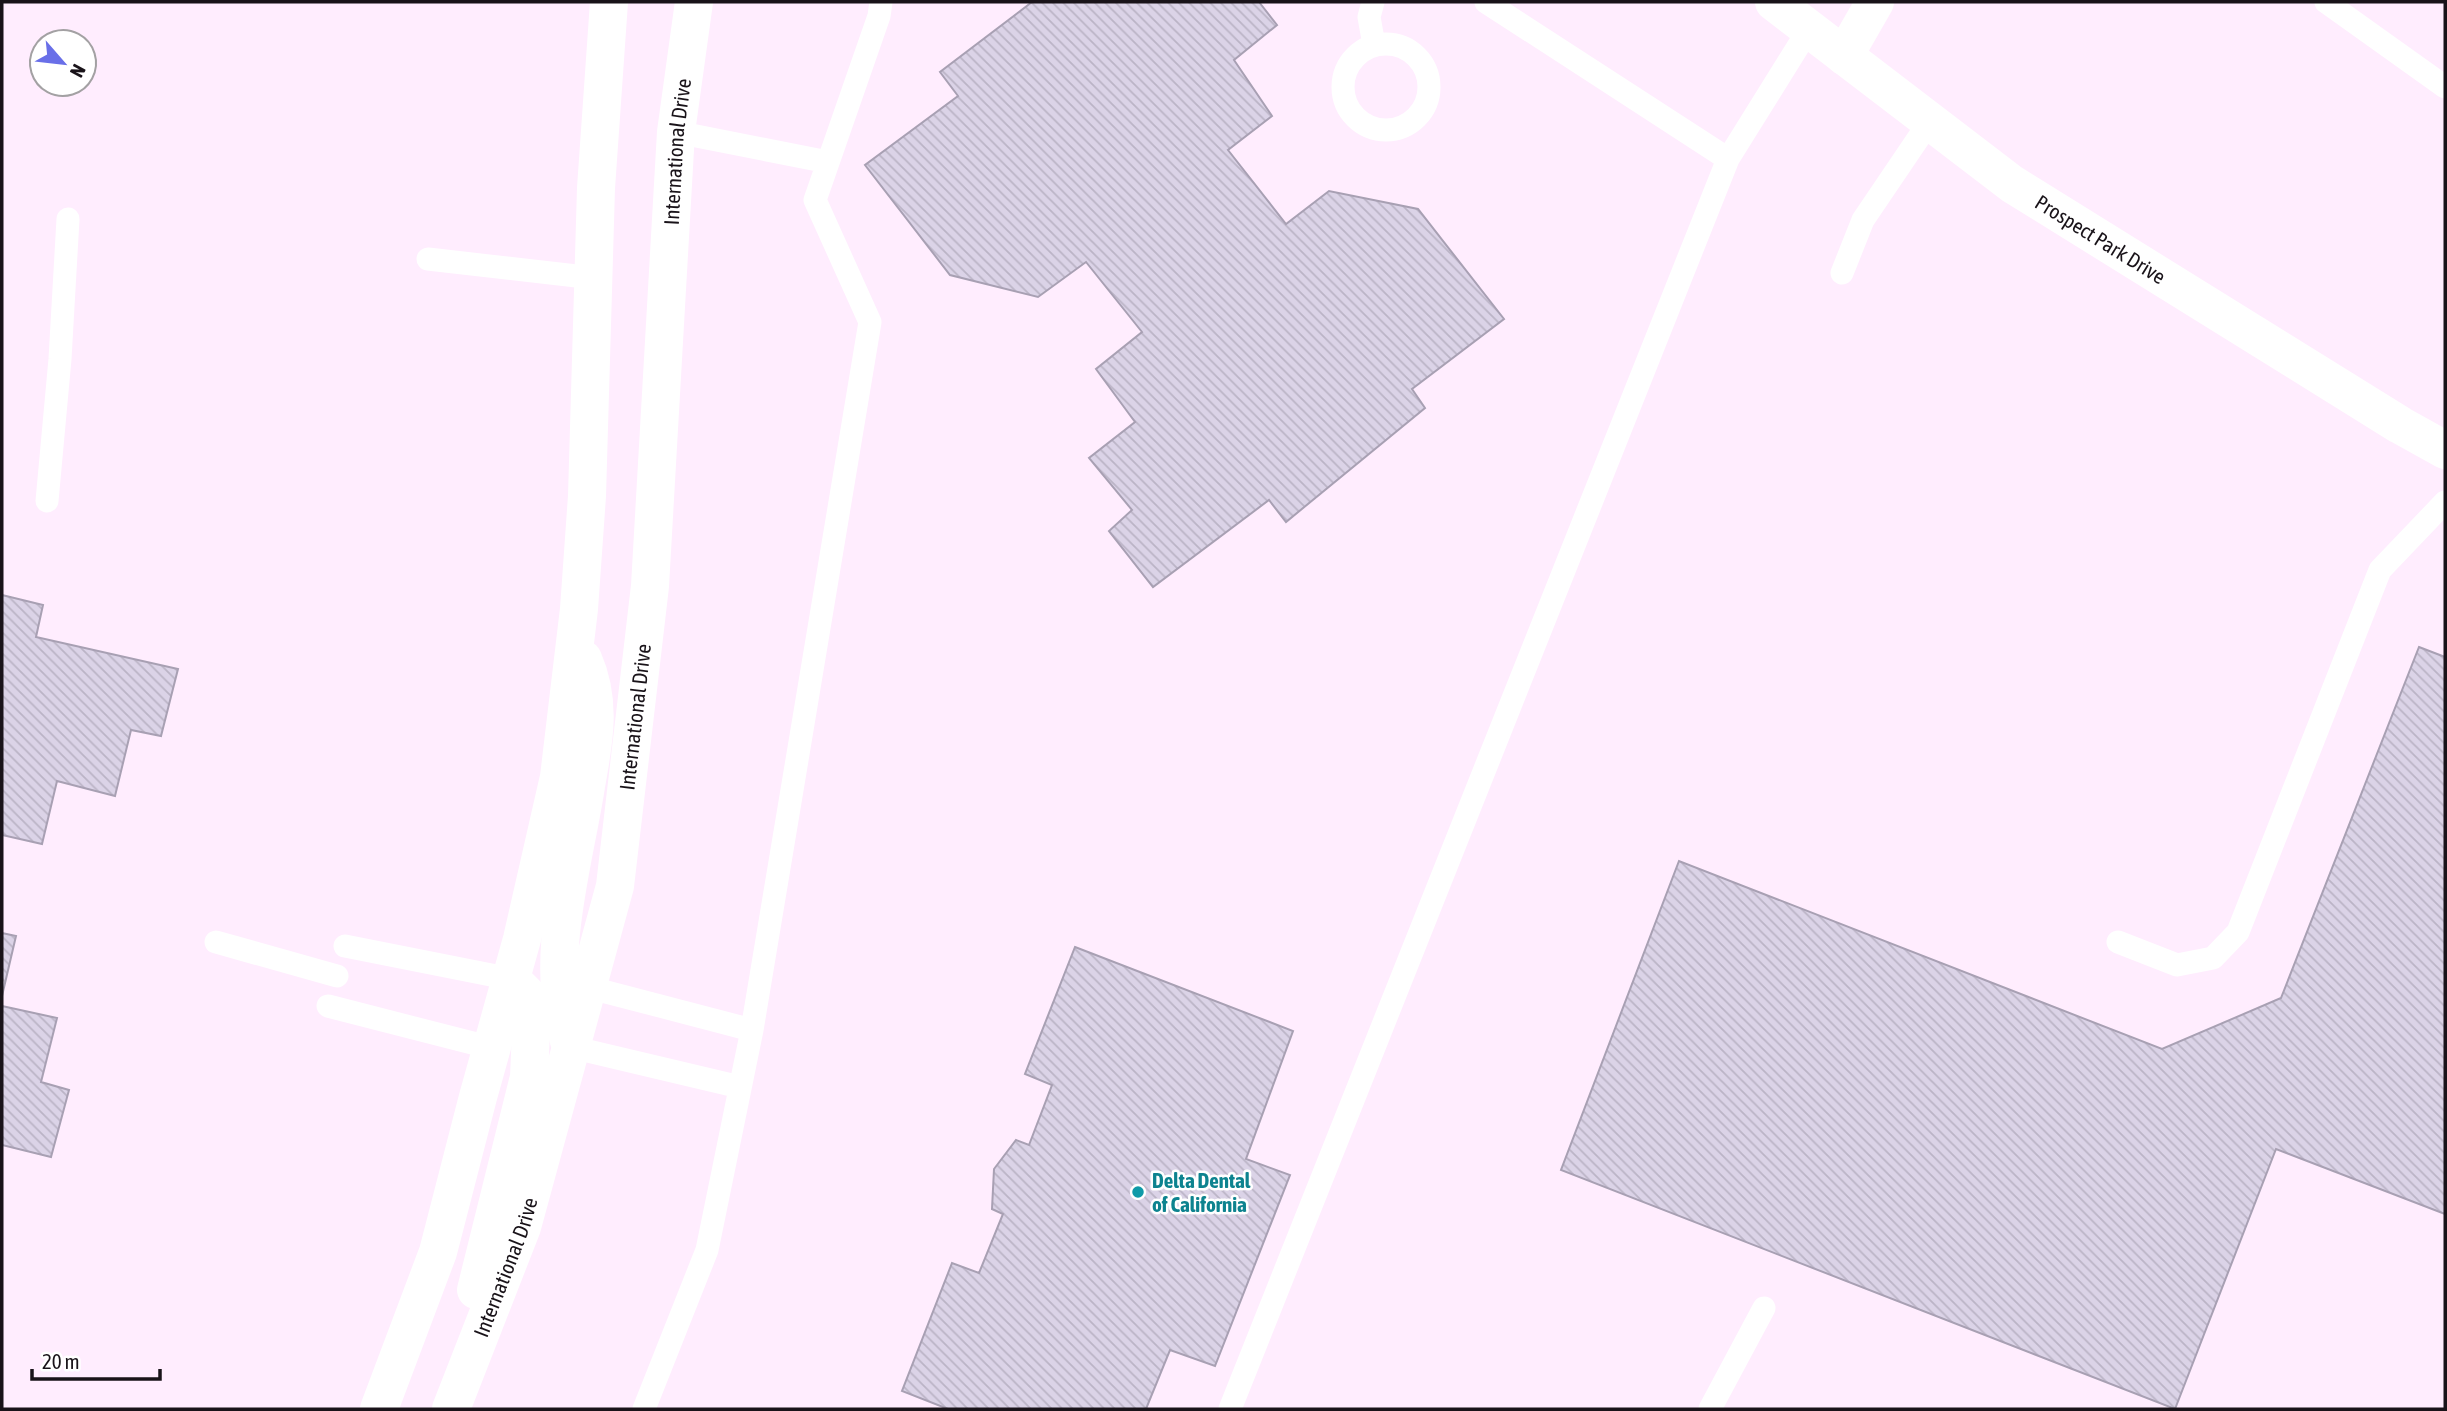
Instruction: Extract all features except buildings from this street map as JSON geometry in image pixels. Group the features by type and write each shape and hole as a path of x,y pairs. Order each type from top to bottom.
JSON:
{"main road":[{"path":"379,1409 438,1252 522,939 559,777 576,641 587,496 598,160 609,2"},
{"name":"International Drive","path":"451,1409 522,1227 615,886 650,586 676,132 694,2"},
{"path":"1844,55 1875,2"},
{"name":"Prospect Park Drive","path":"1792,11 1844,55 2011,184 2400,425 2445,450"},
{"path":"571,1047 563,1019 558,983 559,941 596,727 592,678 576,641"},
{"path":"472,1355 475,1294 529,1077 531,1031 526,994 511,979"}],"lane":[{"path":"644,1409 708,1250 752,1030 870,322 815,200 879,16 881,2"},
{"path":"1373,2 1369,17 1374,45"},
{"path":"1486,2 1728,159"},
{"path":"2326,2 2445,88"},
{"path":"1230,1409 1728,159 1792,11"},
{"path":"1842,272 1863,220 1930,121"},
{"path":"676,132 828,162"},
{"path":"47,501 60,359 68,219"},
{"path":"428,259 594,278"},
{"path":"2118,942 2177,965 2213,958 2238,932 2380,570 2445,502"},
{"path":"216,942 337,976"},
{"path":"345,946 511,979"},
{"path":"587,988 752,1030"},
{"path":"328,1006 492,1048"},
{"path":"571,1047 740,1087"},
{"path":"1710,1409 1764,1308"}],"place":[{"name":"Delta Dental of California","path":"1138,1192"}]}
